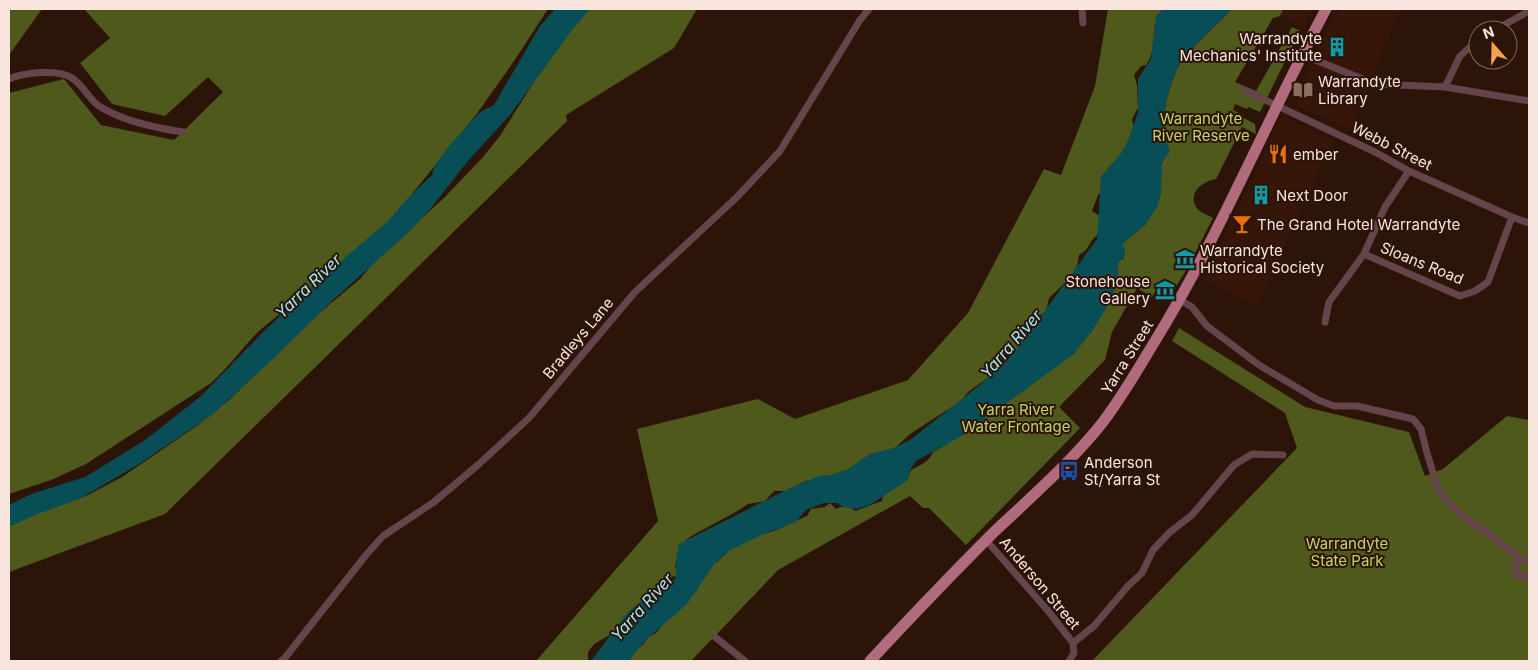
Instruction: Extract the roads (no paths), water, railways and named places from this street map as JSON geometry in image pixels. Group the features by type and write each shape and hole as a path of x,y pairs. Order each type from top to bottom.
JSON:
{"main road":[{"name":"Yarra Street","path":"870,661 986,540 1075,454 1099,427 1121,396 1180,300 1326,9"}],"street":[{"name":"Bradleys Lane","path":"281,661 383,536 434,502 529,418 635,292 737,197 780,151 860,20 869,9"},
{"path":"1082,9 1083,23"},
{"path":"1513,20 1529,11"},
{"path":"1445,87 1460,56 1468,49"},
{"path":"1303,55 1376,84 1445,87 1529,100"},
{"path":"12,77 56,72 72,78 98,105 108,110 149,126 183,132"},
{"name":"Webb Street","path":"1244,90 1375,152 1409,171 1529,223"},
{"path":"1325,322 1329,302 1364,254 1385,207 1409,171"},
{"name":"Sloans Road","path":"1364,254 1460,296 1475,291 1488,282 1512,217"},
{"path":"1180,300 1192,307 1207,326 1259,365 1318,400 1334,406 1357,406 1413,419 1421,430 1438,488 1447,501 1460,514 1515,553 1520,561"},
{"path":"1069,661 1074,653 1073,643 1094,626 1128,586 1142,573 1153,550 1170,532 1192,515 1234,464 1252,454 1283,455"},
{"name":"Anderson Street","path":"986,540 1049,612 1073,643"},
{"path":"1529,562 1525,560 1520,561 1514,568 1516,574 1521,577 1529,575"},
{"path":"716,637 745,661"}],"water":[{"path":"555,9 590,9 572,30 510,115 467,162 431,208 409,232 333,300 212,415 139,464 81,498 9,527 9,505 31,494 85,477 145,440 201,396 307,290 389,220 406,200 432,175 435,165 450,145 480,112 494,105 540,26"},
{"name":"Yarra River","path":"1163,9 1232,9 1191,50 1176,70 1165,112 1164,130 1170,151 1162,163 1161,194 1158,205 1146,224 1122,244 1125,250 1124,257 1118,263 1118,281 1107,307 1092,331 1074,354 963,435 916,461 909,472 908,480 870,505 856,509 844,507 837,503 824,503 806,510 796,522 766,533 730,550 715,563 687,604 649,637 628,661 591,661 627,613 646,597 676,578 679,544 790,488 819,476 831,475 848,469 870,454 894,448 910,440 981,384 1014,353 1097,239 1101,176 1120,155 1129,138 1138,112 1138,79 1151,59 1156,16"}],"place":[{"name":"Warrandyte Mechanics' Institute","path":"1337,47"},
{"name":"Warrandyte Library","path":"1303,90"},
{"name":"ember","path":"1278,154"},
{"name":"Next Door","path":"1261,195"},
{"name":"The Grand Hotel Warrandyte","path":"1242,224"},
{"name":"Warrandyte Historical Society","path":"1185,259"},
{"name":"Stonehouse Gallery","path":"1165,290"},
{"name":"Anderson St/Yarra St","path":"1069,471"}],"park label":[{"name":"Warrandyte River Reserve","path":"1201,126"},
{"name":"Yarra River Water Frontage","path":"1016,418"},
{"name":"Warrandyte State Park","path":"1347,552"}]}
